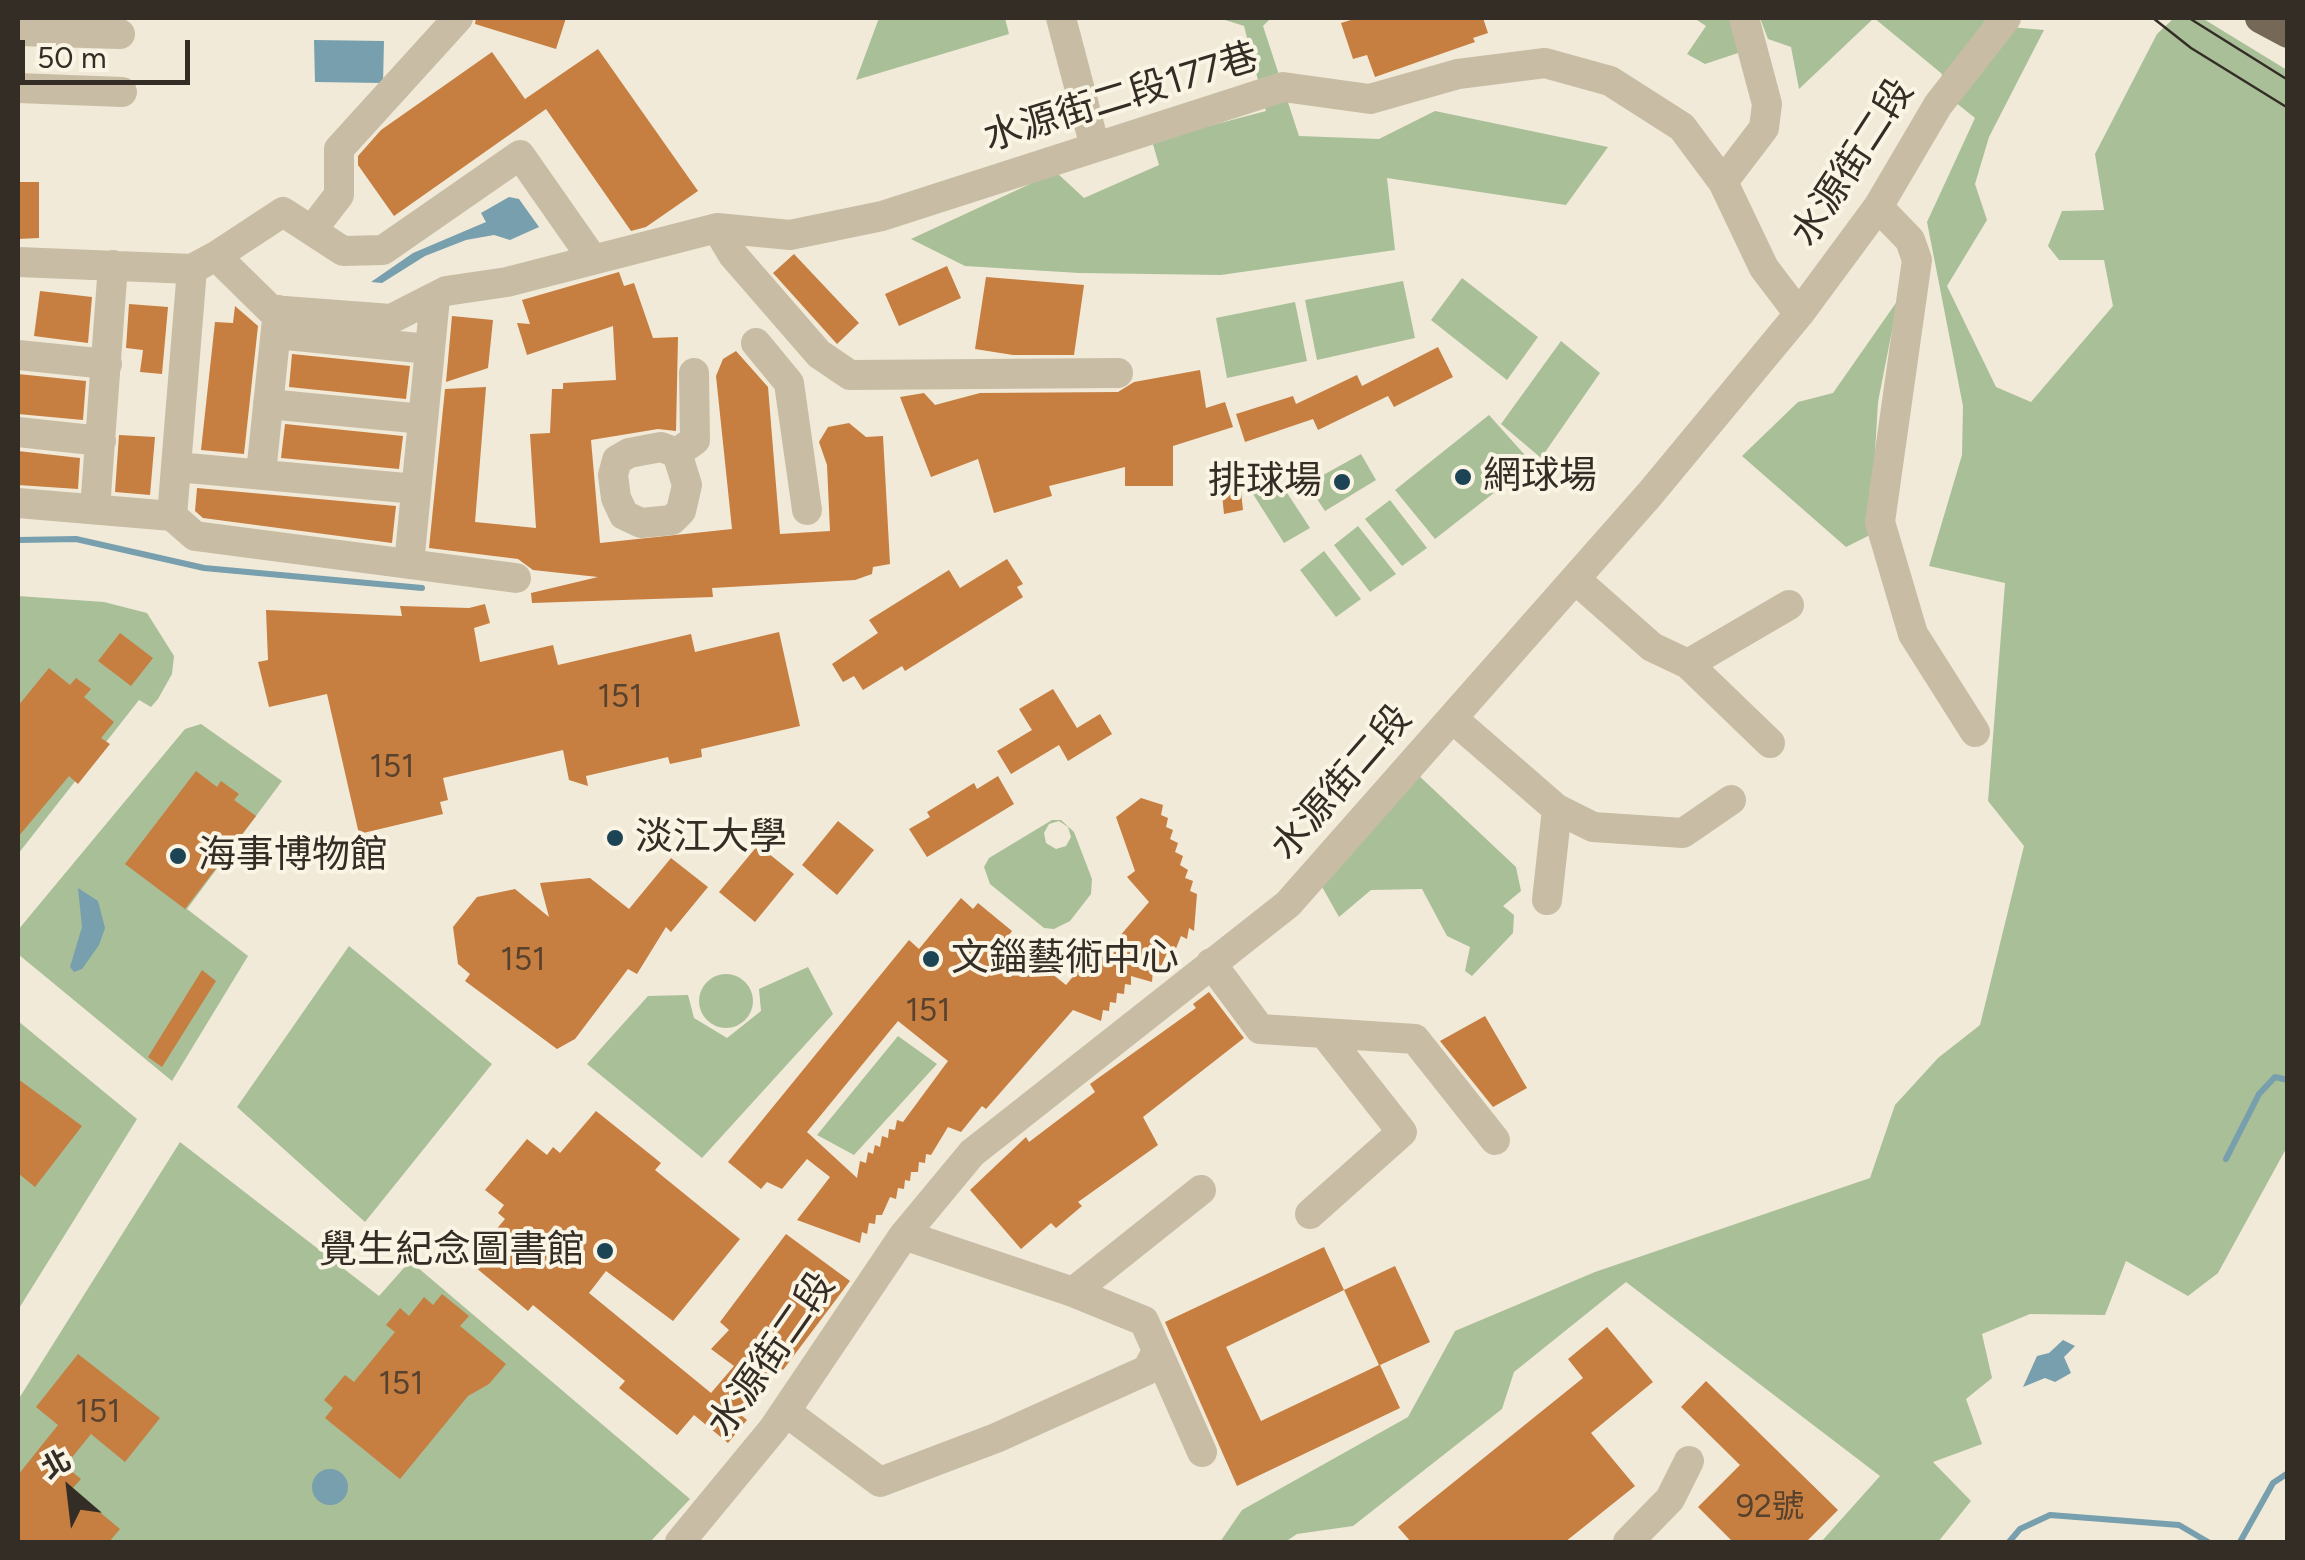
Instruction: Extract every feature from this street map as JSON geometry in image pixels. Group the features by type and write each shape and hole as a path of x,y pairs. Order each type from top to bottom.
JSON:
{"main road":[{"path":"2260,18 2288,34"}],"street":[{"path":"312,230 339,195 339,149 458,18"},
{"path":"1061,18 1094,147"},
{"path":"1722,182 1764,128 1766,104 1744,18"},
{"name":"水源街二段","path":"680,1542 786,1412 904,1235 972,1152 1288,904 1574,579 1800,314 1878,207 1938,105 2006,18"},
{"path":"18,31 120,34"},
{"name":"水源街二段177巷","path":"277,322 391,319 446,291 507,282 717,228 790,235 882,216 1283,87 1370,99 1458,74 1545,62 1610,81 1682,127 1722,182 1764,268 1800,314"},
{"path":"18,88 122,92"},
{"path":"18,262 204,262 284,212 343,251 383,250 520,154 592,258"},
{"path":"1878,207 1910,240 1916,260 1880,522 1913,634 1975,732"},
{"path":"717,228 733,254 819,354 850,375 1118,372"},
{"path":"204,262 271,310 277,322 261,473"},
{"path":"172,516 204,262"},
{"path":"95,509 112,265"},
{"path":"409,564 434,298"},
{"path":"277,322 429,349"},
{"path":"756,344 789,384 807,510"},
{"path":"18,354 107,364"},
{"path":"676,453 696,440 694,373"},
{"path":"268,404 423,418"},
{"path":"18,432 101,441"},
{"path":"177,467 416,489"},
{"path":"18,502 172,516 196,536 516,578"},
{"path":"1574,579 1652,647 1688,664 1770,744"},
{"path":"1688,664 1789,605"},
{"path":"1452,718 1556,809 1593,827 1683,833 1731,800"},
{"path":"1547,900 1556,809"},
{"path":"1210,963 1260,1029 1416,1039 1495,1140"},
{"path":"1310,1214 1402,1132 1324,1033"},
{"path":"1073,1292 1201,1190"},
{"path":"904,1235 1073,1292 1144,1322 1202,1452"},
{"path":"786,1412 880,1482 996,1438 1147,1370 1157,1351"},
{"path":"1628,1542 1670,1499 1689,1461"}],"green space":[{"path":"879,18 1005,18 1009,34 856,80"},
{"path":"1219,18 1271,18 1263,26 1299,136 1379,139 1435,111 1608,147 1566,205 1387,178 1395,250 1221,275 965,266 911,239 1056,172 1084,198 1159,165 1152,141 1266,111 1244,26"},
{"path":"1694,18 1740,18 1738,53 1705,64 1687,54 1706,26"},
{"path":"1760,18 1874,18 1799,89 1791,47 1768,39"},
{"path":"1874,18 1993,18 2010,27 2044,30 1989,137 1975,184 1987,220 1947,286 1996,387 2031,402 2113,306 2104,260 2059,260 2048,246 2062,211 2104,210 2095,154 2157,34 2174,18 2202,18 2287,70 2287,1147 2218,1273 2188,1296 2126,1261 2105,1315 2030,1314 1982,1334 1992,1378 1966,1399 1982,1444 1933,1462 1971,1501 1938,1542 1821,1542 1880,1476 1626,1282 1514,1372 1502,1409 1353,1526 1297,1534 1285,1542 1220,1542 1242,1510 1408,1417 1455,1331 1595,1272 1870,1178 1895,1105 1938,1058 1980,1025 2024,846 1988,801 2005,583 1929,566 1962,455 1963,406 1927,222 1975,118 1955,102 1941,73"},
{"path":"1462,278 1538,337 1507,380 1431,320"},
{"path":"1403,281 1415,338 1317,360 1305,300"},
{"path":"1898,300 1878,402 1870,535 1846,547 1742,456 1798,402 1833,393"},
{"path":"1295,302 1307,361 1227,378 1216,318"},
{"path":"1561,341 1600,373 1541,458 1501,424"},
{"name":"網球場","path":"1489,415 1532,463 1435,539 1395,490"},
{"name":"排球場","path":"1361,454 1376,480 1325,511 1307,484"},
{"name":"排球場","path":"1278,479 1310,528 1284,543 1253,494"},
{"name":"排球場","path":"1390,500 1427,548 1402,566 1365,519"},
{"name":"排球場","path":"1358,526 1396,574 1370,592 1334,545"},
{"name":"排球場","path":"1324,551 1361,599 1336,617 1300,570"},
{"path":"18,596 104,602 147,613 174,656 172,674 158,699 151,707 139,700 18,854"},
{"path":"201,724 282,781 187,909 248,956 172,1081 18,954 18,930 185,729"},
{"path":"1416,773 1516,867 1521,891 1503,906 1514,915 1513,933 1472,976 1465,971 1470,947 1447,936 1422,889 1371,890 1339,917 1321,885"},
{"path":"1052,820 1061,820 1074,832 1092,879 1091,894 1070,921 1054,929 1044,928 990,884 984,867 989,858","holes":["1059,821 1068,827 1071,837 1066,846 1056,849 1046,843 1044,833 1049,824"]},
{"path":"349,946 492,1064 365,1222 237,1107"},
{"path":"808,967 833,1014 702,1158 587,1064 648,996 688,995 694,1018 727,1038 761,1011 759,989"},
{"path":"726,974 745,982 753,1001 745,1020 726,1028 707,1020 699,1001 707,982"},
{"path":"18,1021 137,1119 18,1310"},
{"path":"898,1036 937,1064 854,1155 817,1135"},
{"path":"180,1142 379,1296 410,1261 690,1499 650,1542 18,1542 18,1400"}],"water":[{"path":"314,40 384,41 383,83 315,82"},
{"path":"509,197 519,199 539,227 510,240 494,235 466,240 425,256 382,283 371,282 413,253 486,222 481,213"},
{"path":"78,888 98,901 105,928 99,945 82,969 74,972 70,967 82,927"},
{"path":"2063,1340 2075,1346 2064,1357 2071,1373 2055,1382 2045,1378 2023,1387 2037,1356 2049,1353"},
{"path":"330,1469 343,1474 348,1487 343,1500 330,1505 317,1500 312,1487 317,1474"}],"building":[{"path":"476,18 566,18 556,49 475,24"},
{"path":"1357,18 1483,18 1488,33 1473,38 1475,42 1375,77 1367,55 1353,59 1341,23"},
{"path":"598,49 698,191 646,227 631,231 546,109 394,216 358,165 358,156 381,130 492,52 525,99"},
{"path":"18,182 39,182 39,238 18,239"},
{"path":"794,254 859,323 837,344 773,273"},
{"path":"947,266 961,298 899,326 885,294"},
{"path":"619,272 624,286 634,283 653,338 678,337 676,431 658,429 591,440 600,543 732,529 716,376 723,359 736,351 768,387 780,534 830,531 827,465 819,442 828,427 849,423 866,437 883,436 890,564 873,567 872,574 855,580 712,588 713,597 532,603 531,593 598,577 533,570 518,559 429,548 445,389 486,387 475,522 536,528 530,434 550,433 552,389 563,389 563,383 616,380 613,326 527,355 517,323 530,324 522,300"},
{"path":"986,277 1084,285 1074,355 1013,355 975,349"},
{"path":"40,291 92,297 88,343 34,336"},
{"path":"129,304 168,307 162,374 140,372 143,350 126,348"},
{"path":"235,306 258,326 244,454 201,450 215,322 233,323"},
{"path":"452,316 493,320 488,368 446,382"},
{"path":"1438,347 1453,377 1394,407 1388,396 1318,430 1313,419 1245,442 1236,414 1293,396 1296,404 1357,375 1362,386"},
{"path":"292,354 410,366 406,399 289,387"},
{"path":"1200,370 1206,408 1225,402 1233,427 1173,446 1173,486 1125,486 1125,467 1049,486 1052,496 994,513 978,459 931,477 900,397 924,393 935,405 980,393 1118,392 1134,382"},
{"path":"18,374 86,381 83,420 18,414"},
{"path":"285,424 403,436 399,469 281,458"},
{"path":"119,435 155,437 150,495 115,492"},
{"path":"18,451 80,458 78,489 18,485"},
{"path":"197,488 396,506 392,543 203,518 195,511"},
{"path":"1241,491 1243,510 1224,514 1222,494"},
{"path":"1007,559 1023,584 1017,587 1023,597 905,671 902,666 863,690 854,676 843,682 832,664 878,633 869,620 949,570 960,588"},
{"path":"485,604 490,623 474,628 480,662 553,645 558,665 691,634 695,652 779,632 800,726 701,749 702,757 670,764 668,757 586,776 588,786 569,780 563,750 443,778 448,800 440,802 443,814 359,834 327,694 269,707 258,662 268,660 266,610 402,616 400,606 469,608"},
{"path":"120,633 153,658 131,686 98,661"},
{"path":"49,668 70,685 76,678 91,689 84,697 114,722 101,738 110,744 78,784 69,776 18,837 18,706"},
{"path":"1053,689 1077,728 1100,714 1112,734 1068,761 1059,745 1011,774 997,751 1032,730 1019,709"},
{"name":"海事博物館","path":"196,771 217,787 221,781 239,794 234,800 256,816 185,909 125,864"},
{"path":"998,776 1014,804 927,857 909,829 930,817 927,812 974,783 977,789"},
{"path":"1141,798 1163,805 1161,815 1168,818 1166,827 1173,830 1170,839 1178,843 1175,852 1183,856 1180,865 1188,870 1185,878 1193,881 1190,891 1197,894 1194,931 1189,928 1187,939 1181,936 1173,956 1167,953 1158,973 1153,970 1152,982 1131,976 1131,985 1125,984 1124,994 1117,993 1116,1003 1110,1002 1109,1011 1103,1010 1101,1021 1073,1010 986,1109 982,1106 961,1132 948,1127 931,1155 926,1154 925,1163 919,1162 918,1172 911,1172 904,1189 898,1188 896,1199 890,1197 882,1215 876,1215 875,1224 869,1223 867,1234 862,1232 860,1243 797,1220 830,1177 807,1159 782,1189 767,1182 761,1189 728,1162 909,940 919,949 961,898 973,909 978,903 1012,931 1007,938 1066,985 1100,944 1107,951 1149,902 1127,877 1135,871 1116,817","holes":["898,1021 948,1061 903,1122 897,1120 895,1130 889,1129 888,1138 882,1136 880,1147 875,1145 873,1154 868,1152 866,1163 860,1161 857,1178 807,1132"]},
{"path":"838,821 874,850 837,895 802,865"},
{"path":"758,845 794,874 755,922 719,892"},
{"path":"671,858 708,887 671,932 666,927 637,974 628,969 575,1039 557,1049 465,981 470,974 458,964 453,927 477,897 515,889 549,917 540,883 590,878 629,909"},
{"path":"202,970 216,981 162,1067 148,1057"},
{"path":"1209,992 1244,1038 1143,1117 1158,1145 1078,1202 1082,1206 1056,1228 1051,1223 1021,1249 970,1190 1026,1137 1029,1142 1095,1092 1090,1084 1196,1008 1193,1004"},
{"path":"1485,1016 1527,1088 1493,1107 1440,1041"},
{"path":"18,1079 82,1126 35,1187 18,1173"},
{"name":"覺生紀念圖書館","path":"596,1111 661,1163 655,1170 740,1239 673,1321 606,1271 589,1293 711,1393 734,1366 711,1349 729,1330 720,1322 786,1234 850,1281 783,1370 778,1366 736,1411 747,1420 728,1443 694,1415 677,1435 619,1388 625,1381 533,1305 528,1311 469,1262 505,1219 498,1213 504,1205 485,1190 527,1139 547,1155 553,1147 560,1153"},
{"path":"1324,1247 1344,1290 1395,1266 1430,1342 1380,1365 1400,1408 1237,1486 1165,1322","holes":["1344,1290 1379,1365 1261,1421 1226,1347"]},
{"path":"442,1294 469,1316 460,1326 506,1364 489,1384 468,1396 400,1479 325,1418 333,1408 324,1400 345,1375 354,1382 395,1332 386,1325 400,1308 409,1316 424,1297 433,1305"},
{"path":"1607,1327 1653,1382 1591,1433 1635,1486 1565,1542 1411,1542 1398,1527 1583,1378 1568,1359"},
{"path":"78,1354 160,1418 125,1462 91,1434 65,1466 81,1479 72,1489 120,1529 109,1542 18,1542 18,1475 58,1425 36,1407"},
{"path":"1706,1381 1838,1510 1806,1542 1733,1542 1698,1507 1740,1465 1681,1407"}],"waterway":[{"path":"18,540 76,539 204,568 422,588"},
{"path":"2226,1159 2259,1094 2275,1077 2288,1080"},
{"path":"2240,1542 2273,1483 2288,1473"},
{"path":"2009,1542 2020,1529 2050,1515 2179,1525 2208,1542"}],"tram line":[{"path":"2153,18 2191,48 2288,108"},
{"path":"2189,18 2288,80"}],"place":[{"name":"網球場","path":"1463,477"},
{"name":"排球場","path":"1342,482"},
{"name":"淡江大學","path":"615,838"},
{"name":"海事博物館","path":"178,856"},
{"name":"文錙藝術中心","path":"931,959"},
{"name":"覺生紀念圖書館","path":"605,1251"}]}
